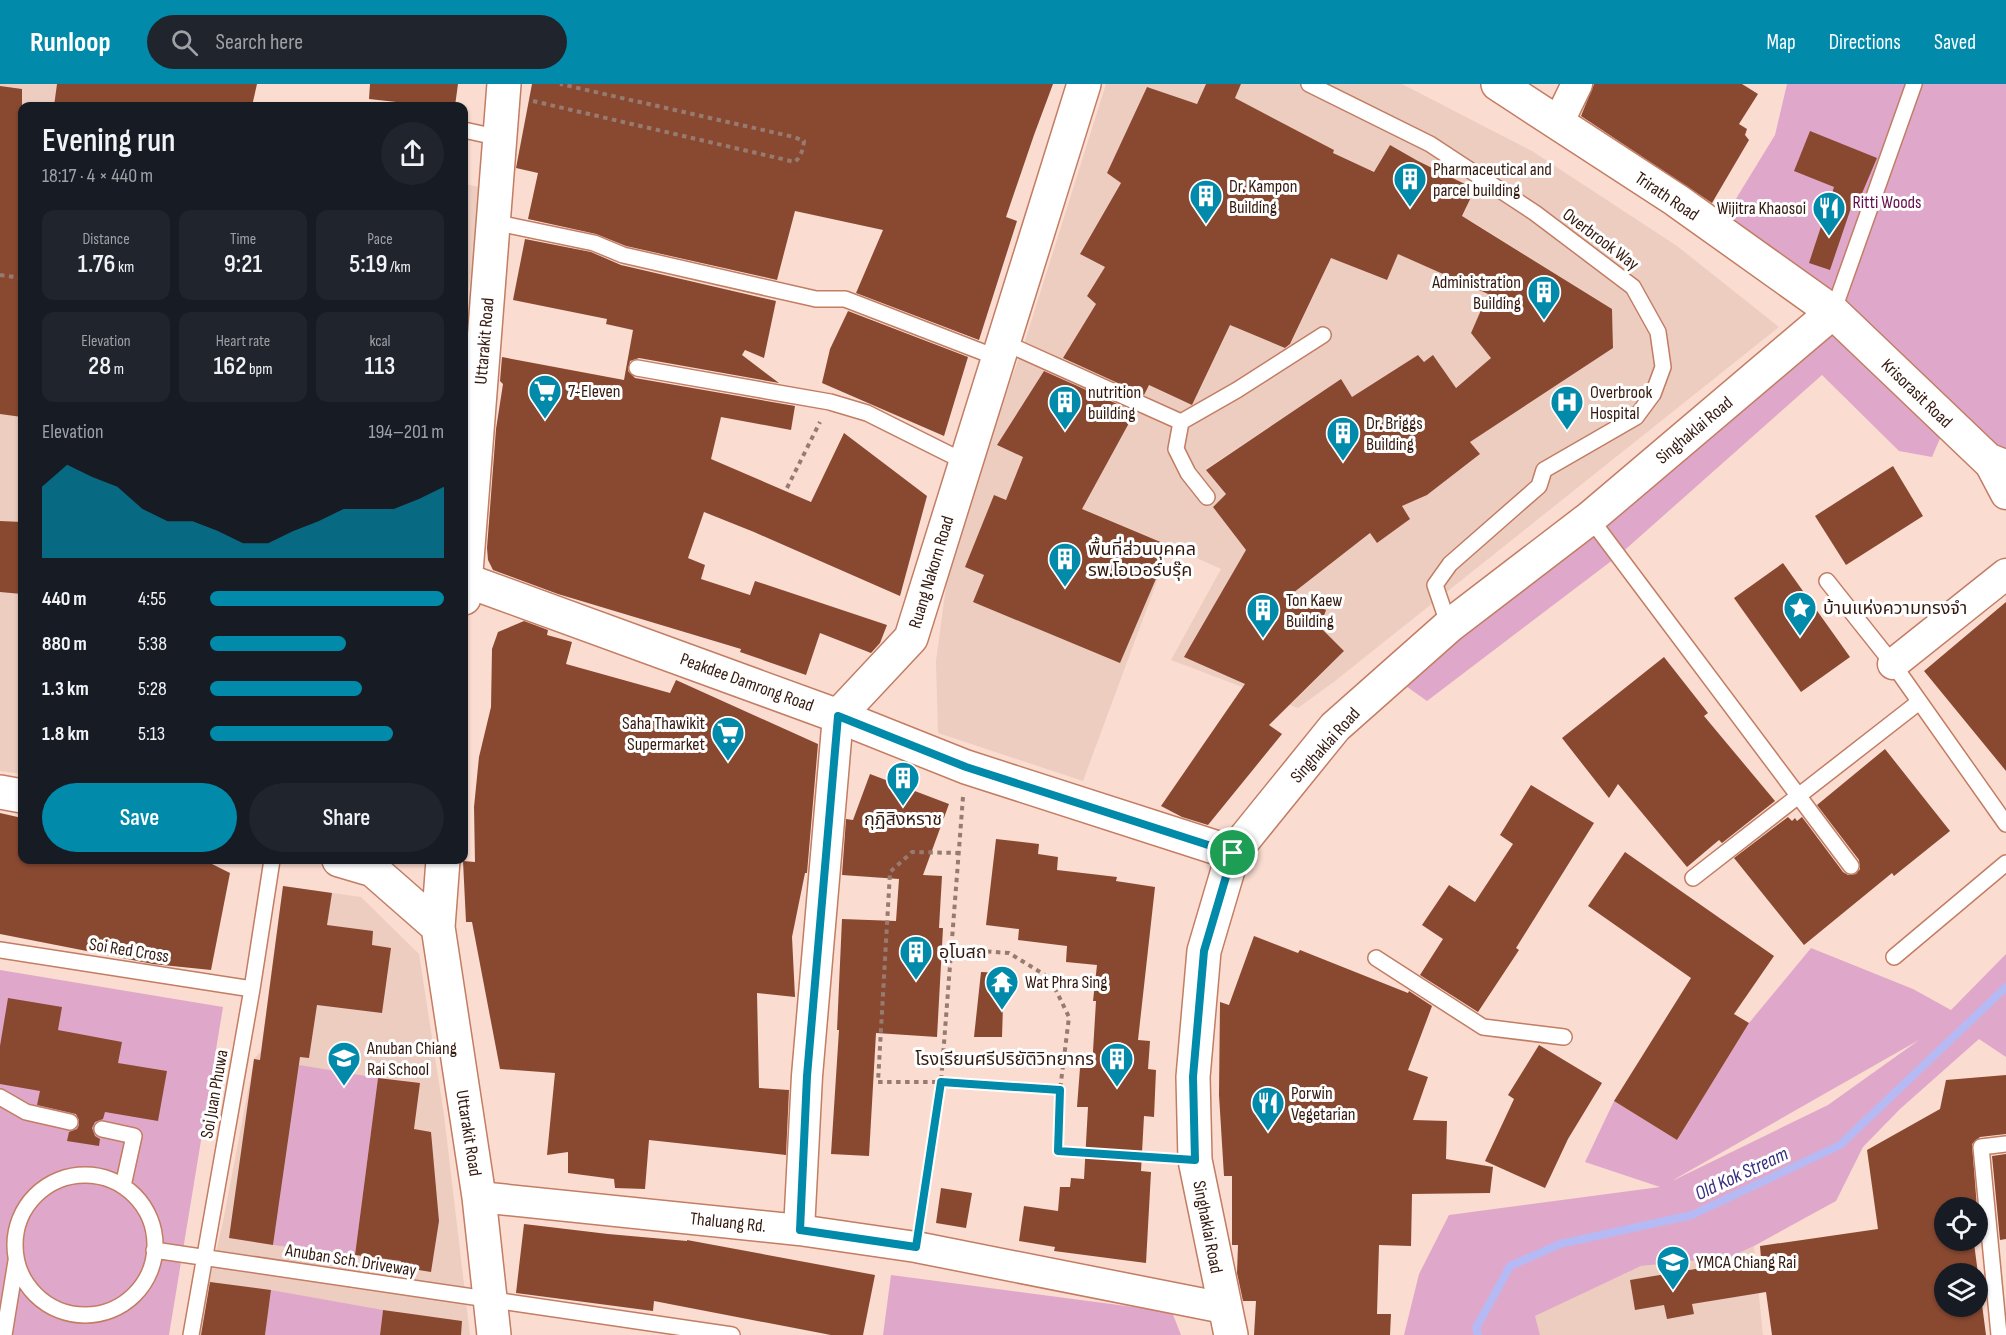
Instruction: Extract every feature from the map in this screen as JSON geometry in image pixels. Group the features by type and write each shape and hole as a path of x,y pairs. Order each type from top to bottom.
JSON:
{"street":[{"name":"Ruang Nakorn Road","path":"838,716 910,638 1084,84"},
{"name":"Trirath Road","path":"1498,84 1676,200 1833,312"},
{"path":"1558,123 1577,84"},
{"name":"Uttarakit Road","path":"468,538 504,89"},
{"name":"Singhaklai Road","path":"1227,1321 1195,1160 1193,1077 1204,951 1233,853 1335,727 1449,626 1590,518 1833,312"},
{"name":"Krisorasit Road","path":"1833,312 1997,464"},
{"path":"1997,464 2006,494"},
{"path":"1893,664 2006,574"},
{"name":"Peakdee Damrong Road","path":"468,590 838,716 966,767 1233,853"},
{"path":"800,1230 807,1076 838,716"},
{"path":"0,792 18,795"},
{"name":"Uttarakit Road","path":"443,864 438,927 479,1197 494,1335"},
{"path":"382,865 438,927"},
{"name":"Thaluang Rd.","path":"479,1197 800,1230 916,1247 1227,1321"}],"lane":[{"name":"Overbrook Way","path":"1309,84 1430,144 1535,213 1633,286 1658,332 1663,367 1653,394 1636,417 1544,470 1539,486 1450,564 1435,585 1449,626"},
{"path":"1833,312 1914,84"},
{"path":"468,131 500,138"},
{"path":"493,222 594,243 623,255 816,299 845,298 1000,350 1181,422"},
{"path":"1207,497 1188,473 1176,449 1181,422 1237,390 1323,335"},
{"path":"637,368 830,402 867,413 965,462"},
{"path":"1590,518 1851,866"},
{"path":"1827,581 1893,664 2006,824"},
{"path":"1693,878 1919,702"},
{"path":"1894,957 2006,863"},
{"name":"Soi Juan Phuwa","path":"191,1335 252,989 271,864"},
{"name":"Soi Red Cross","path":"0,950 252,989"},
{"path":"1376,958 1483,1027 1564,1037"},
{"path":"0,1097 26,1112 70,1122"},
{"path":"102,1129 134,1136 123,1186"},
{"path":"1999,1335 1999,1272 1981,1147 2006,1144"},
{"path":"4,1335 16,1261 14,1238 21,1216 33,1197 50,1183 72,1176 94,1175 116,1181 134,1195 148,1213 155,1234 154,1258 146,1281 130,1299 110,1311 86,1316 63,1312 41,1301 25,1283 16,1261"},
{"name":"Anuban Sch. Driveway","path":"154,1250 732,1335"}],"path":[{"path":"504,89 795,162 800,157 803,148 804,141 794,137 560,84"},
{"path":"0,275 18,277"},
{"path":"787,488 830,402"},
{"path":"916,1247 941,1082 966,767"},
{"path":"959,854 912,852 890,872 878,1082 941,1082 1060,1090"},
{"path":"951,949 1009,952 1050,978 1069,1017 1060,1090 1058,1151 1195,1160"}],"shaded area":[{"path":"0,84 92,84 143,102 18,102 18,773 0,771"},
{"name":"Overbrook Hospital","path":"1106,84 1206,84 1197,104 1147,87 1107,173 1121,183 1080,253 1105,267 1087,296 1096,304 1069,348 1192,405 1230,325 1288,349 1328,265 1303,254 1330,197 1313,187 1334,150 1235,98 1241,84 1402,84 1532,151 1677,246 1779,327 1335,681 1298,708 1171,660 1221,569 1170,546 1083,781 938,733 936,661 947,579 984,455 1025,341","holes":["1390,145 1475,189 1448,247 1411,227 1386,280 1329,257 1362,189 1339,179 1350,161 1374,173","1471,221 1612,309 1613,348 1484,433 1454,389 1491,358 1471,333 1488,294 1437,271","1418,355 1424,362 1434,356 1453,384 1441,392 1467,438 1480,454 1427,495 1402,506 1409,519 1377,543 1370,533 1318,573 1299,553 1273,573 1258,548 1249,554 1213,507 1226,494 1206,469 1340,380 1352,397","1045,370 1132,416 1090,493 1047,470 1040,480 1018,470 1023,457 997,445","1238,564 1325,610 1320,627 1344,651 1292,703 1185,657"]},
{"path":"468,185 485,188 468,292"},
{"name":"Anuban Chiang Rai School","path":"283,886 361,897 419,954 444,1115 470,1335 196,1335 223,1222 254,1059 261,1051"},
{"name":"YMCA Chiang Rai","path":"1754,1246 1763,1335 1540,1335 1534,1316 1641,1266 1730,1257"}],"green space":[{"name":"Ritti Woods","path":"1787,84 2006,84 2006,467 1947,422 1932,457 1899,451 1822,375 1618,556 1427,701 1403,684 1832,313 1723,220 1775,135"},
{"path":"1811,948 1913,989 1951,1010 2006,954 2006,1057 1979,1039 1900,1109 1863,1147 1836,1201 1730,1257 1641,1266 1535,1316 1540,1335 1404,1335 1419,1274 1449,1215 1660,1187 1585,1162 1614,1101 1677,1140 1749,1023","holes":["1919,1040 1828,1105 1674,1180"]},
{"path":"0,970 223,1007 169,1335 0,1335"},
{"path":"299,1065 378,1078 355,1255 273,1245"},
{"path":"891,1275 1172,1312 1181,1335 883,1335"},
{"path":"271,1290 383,1310 380,1335 265,1335"}],"building":[{"path":"57,84 257,84 253,102 55,102"},
{"path":"370,84 458,84 456,102 396,102 369,99"},
{"path":"532,84 1053,84 1006,217 1017,221 979,340 856,293 883,230 795,211 777,280 626,246 596,234 528,219 538,173 516,168"},
{"path":"1206,84 1241,84 1235,98 1334,150 1333,153 1374,172 1390,145 1475,189 1462,216 1612,309 1613,348 1470,442 1480,454 1427,495 1402,506 1410,519 1377,543 1370,533 1293,593 1326,610 1320,627 1344,651 1269,725 1282,734 1208,825 1182,817 1161,806 1245,684 1184,657 1246,550 1213,507 1226,494 1206,470 1341,379 1352,397 1418,355 1424,362 1433,355 1456,388 1491,358 1471,333 1488,294 1398,254 1387,280 1331,258 1290,344 1285,348 1230,325 1192,405 1149,385 1144,395 1063,358 1096,304 1087,296 1105,267 1080,254 1121,183 1107,173 1147,87 1197,104"},
{"path":"1594,84 1742,84 1758,94 1739,124 1747,129 1745,135 1749,140 1712,203 1581,116"},
{"path":"0,86 22,89 22,102 18,102 18,416 0,414"},
{"path":"1810,131 1877,158 1860,198 1855,196 1830,270 1809,263 1834,187 1794,171"},
{"path":"525,239 591,252 621,265 776,301 764,358 745,350 742,355 779,383 639,358 630,361 628,371 635,378 795,406 791,430 721,417 711,459 811,502 844,433 927,496 900,596 704,512 688,558 705,565 701,579 750,595 755,581 887,625 880,643 871,653 820,633 806,675 740,652 741,649 558,594 493,570 488,560 487,548 496,429 503,384 500,381 502,357 624,380 633,330 606,324 607,319 513,300"},
{"path":"848,311 968,357 944,436 822,383 830,349"},
{"name":"พื้นที่ส่วนบุคคล รพ.โอเวอร์บรุ๊ค","path":"1044,371 1135,412 1082,509 1170,546 1120,663 973,602 984,575 965,567 994,495 1006,500 1023,457 997,445"},
{"path":"1893,466 1923,516 1846,565 1815,516"},
{"path":"0,521 18,522 18,594 0,592"},
{"path":"1783,563 1850,657 1801,692 1734,598"},
{"path":"2006,602 2006,771 1924,671"},
{"path":"524,621 548,630 547,635 572,642 566,664 670,693 676,680 818,744 807,873 805,873 792,937 795,997 757,993 759,1088 789,1090 786,1155 649,1140 645,1189 615,1188 614,1179 568,1173 568,1152 547,1155 555,1073 500,1069 472,922 466,922 463,864 475,862 474,807 479,757 491,707 492,649 498,632"},
{"path":"1664,657 1708,713 1704,716 1775,801 1722,843 1719,840 1687,867 1618,784 1609,798 1562,738"},
{"path":"1885,749 1950,831 1894,876 1892,873 1804,945 1734,858 1788,817 1792,821 1795,818 1797,821 1802,817 1843,872 1848,875 1856,874 1860,869 1859,860 1817,805"},
{"path":"870,774 949,804 923,875 942,876 939,928 943,928 937,1037 876,1033 869,1156 831,1154 839,1030 837,1030 842,919 896,921 899,879 842,875 846,819 853,820"},
{"path":"1531,785 1594,823 1516,948 1519,950 1478,1012 1420,975 1443,939 1422,925 1449,885 1475,902 1513,844 1500,835"},
{"path":"0,813 18,817 18,864 212,864 230,873 211,970 153,964 0,934"},
{"path":"996,839 1039,844 1038,854 1058,857 1057,870 1117,877 1116,881 1155,887 1138,1040 1150,1041 1148,1069 1156,1070 1154,1117 1144,1116 1141,1171 1151,1172 1146,1263 1054,1251 1055,1247 1019,1241 1024,1206 1058,1211 1060,1187 1070,1187 1071,1178 1084,1179 1088,1107 1077,1107 1080,1068 1092,1068 1096,1001 1093,1001 1097,965 1066,962 1067,946 1018,940 1019,929 986,925"},
{"path":"1625,852 1774,956 1734,1014 1749,1023 1677,1140 1614,1101 1691,978 1588,906"},
{"path":"283,886 332,893 327,925 373,931 372,945 391,948 382,1013 317,1005 309,1058 300,1057 273,1245 229,1238 254,1059 260,1060"},
{"path":"1254,936 1298,953 1300,950 1408,993 1409,991 1432,1006 1408,1070 1428,1077 1413,1120 1447,1121 1446,1159 1493,1167 1490,1193 1412,1194 1411,1246 1379,1245 1377,1314 1391,1314 1390,1335 1254,1335 1256,1301 1243,1301 1237,1273 1238,1245 1232,1245 1232,1176 1224,1176 1219,1095 1220,1002 1229,1005"},
{"path":"981,972 1004,973 1002,1037 974,1037"},
{"path":"8,998 62,1007 58,1030 122,1042 118,1063 167,1071 158,1121 105,1112 103,1119 95,1122 92,1128 95,1136 100,1139 99,1146 67,1141 69,1132 77,1129 79,1125 76,1114 37,1105 40,1091 0,1084 0,1046"},
{"path":"1539,1045 1602,1083 1568,1139 1545,1188 1485,1161 1514,1099 1508,1095"},
{"path":"2006,1075 2006,1134 1980,1137 1972,1144 1976,1197 1934,1197 1934,1251 1975,1251 1977,1263 1934,1263 1934,1317 1984,1317 1986,1335 1772,1335 1766,1292 1692,1304 1694,1314 1667,1319 1664,1305 1635,1310 1630,1280 1761,1258 1760,1246 1878,1229 1867,1150 1940,1109 1946,1080"},
{"path":"378,1078 420,1083 414,1129 431,1132 439,1221 431,1272 400,1267 401,1261 355,1255"},
{"path":"2006,1154 2006,1239 2000,1240 1992,1156"},
{"path":"941,1188 972,1193 966,1228 936,1223"},
{"path":"524,1224 687,1240 875,1275 863,1335 831,1335 654,1301 653,1311 516,1293"},
{"path":"210,1282 271,1290 265,1335 201,1335"},
{"path":"383,1310 462,1321 461,1335 380,1335"}],"waterway":[{"name":"Old Kok Stream","path":"1478,1335 1476,1328 1510,1266 1560,1244 1692,1215 1840,1145 2006,987"}],"place":[{"name":"Pharmaceutical and parcel building","path":"1410,208"},
{"name":"Dr. Kampon Building","path":"1206,225"},
{"name":"Wijitra Khaosoi","path":"1829,237"},
{"name":"Administration Building","path":"1544,321"},
{"name":"7-Eleven","path":"545,420"},
{"name":"nutrition building","path":"1065,431"},
{"name":"Overbrook Hospital","path":"1567,431"},
{"name":"Dr. Briggs Building","path":"1343,462"},
{"name":"พื้นที่ส่วนบุคคล รพ.โอเวอร์บรุ๊ค","path":"1065,588"},
{"name":"บ้านแห่งความทรงจำ","path":"1800,637"},
{"name":"Ton Kaew Building","path":"1263,639"},
{"name":"Saha Thawikit Supermarket","path":"728,762"},
{"name":"กุฏิสิงหราช","path":"903,807"},
{"name":"อุโบสถ","path":"916,981"},
{"name":"Wat Phra Sing","path":"1002,1011"},
{"name":"Anuban Chiang Rai School","path":"344,1087"},
{"name":"โรงเรียนศรีปริยัติวิทยากร","path":"1117,1088"},
{"name":"Porwin Vegetarian","path":"1268,1132"},
{"name":"YMCA Chiang Rai","path":"1673,1291"}],"route":[{"path":"838,716 966,767 1233,853 1204,951 1193,1077 1195,1160 1058,1151 1060,1090 941,1082 916,1247 800,1230 807,1076 838,716"}]}
